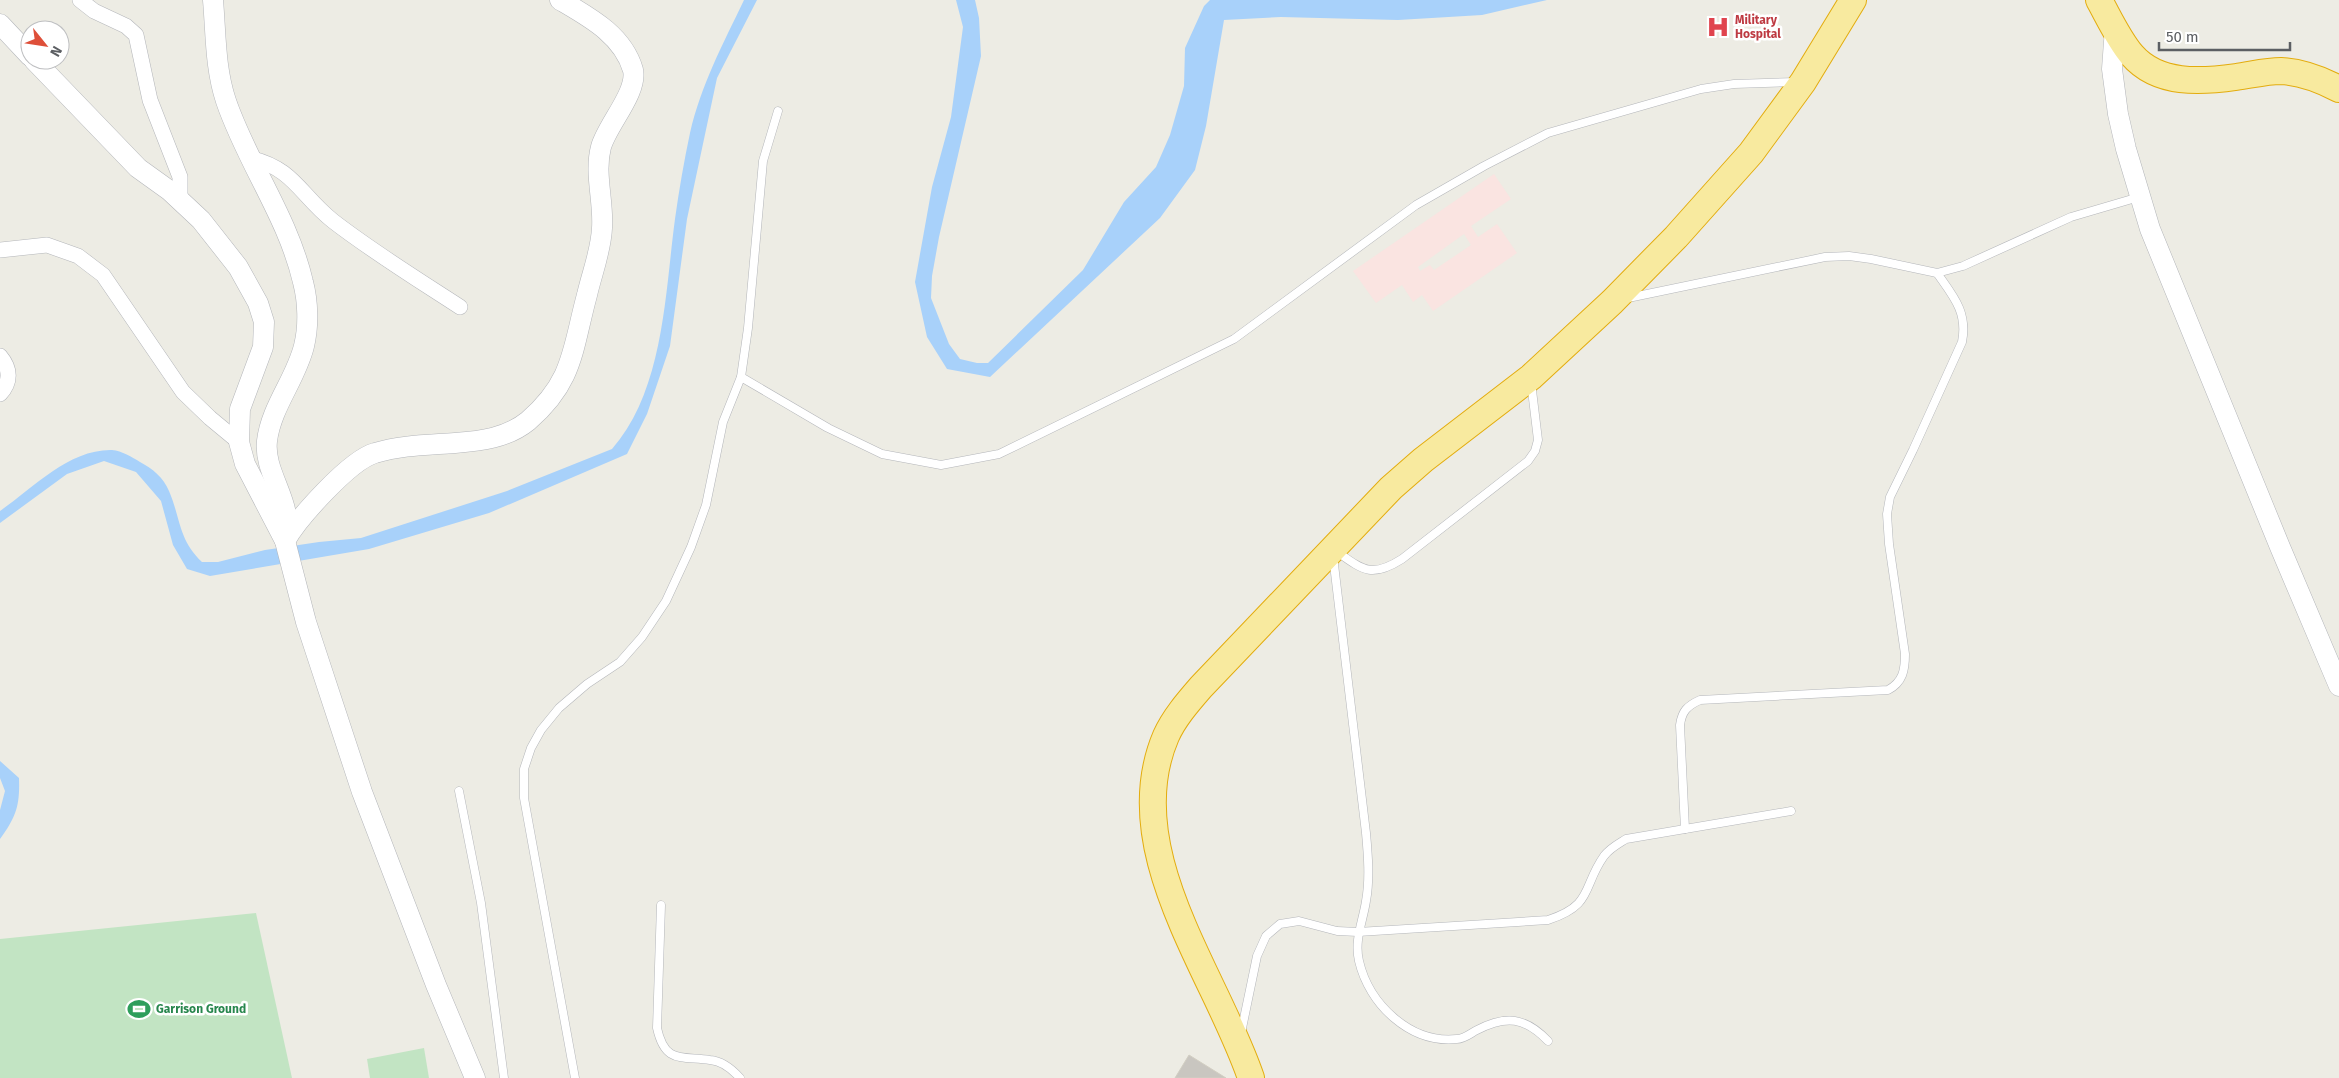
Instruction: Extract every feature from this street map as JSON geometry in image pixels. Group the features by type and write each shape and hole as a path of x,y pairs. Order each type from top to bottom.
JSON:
{"highway":[{"path":"1251,1078 1170,896 1163,871 1154,828 1154,788 1158,761 1166,736 1180,713 1201,687 1391,488 1423,460 1531,377 1612,302 1718,192 1751,153 1803,82 1854,0"},
{"path":"2098,0 2133,56 2148,68 2166,77 2189,81 2212,80 2280,71 2302,73 2339,89"}],"street":[{"path":"80,0 94,11 126,26 136,35 150,100 180,177 180,200"},
{"path":"213,0 218,73 226,101 249,158 278,212 304,284 306,312 304,346 275,412 267,444 268,456 286,514 285,541"},
{"path":"285,541 292,529 315,501 366,457 404,447 474,441 510,433 526,422 547,403 566,375 574,356 601,242 602,195 598,162 601,147 610,125 631,88 634,73 628,57 614,37 590,18 560,0"},
{"path":"0,24 20,45"},
{"path":"2115,28 2112,69 2118,114 2153,238 2339,686"},
{"path":"44,70 138,168 180,200 202,220 238,267 258,303 264,322 263,348 240,409 238,442 246,464 285,541 306,622 362,792 436,985 475,1078"},
{"path":"249,158 267,162 284,171 330,219 362,243 460,307"},
{"path":"0,250 47,245 78,256 104,275 183,392 238,442"},
{"path":"0,356 6,364 9,377 6,387 0,394"}],"lane":[{"path":"741,377 828,428 882,454 941,465 999,454 1234,339 1416,205 1484,166 1548,133 1701,89 1734,84 1803,82"},
{"path":"575,1078 524,798 524,769 538,736 553,716 587,684 620,662 642,637 666,601 691,548 706,505 723,422 741,377 749,320 763,161 778,111"},
{"path":"1612,302 1719,277 1825,257 1849,256 1937,273 1963,266 2071,218 2140,197"},
{"path":"1686,829 1680,724 1681,715 1690,705 1700,700 1888,690 1897,685 1902,679 1905,654 1889,544 1887,514 1890,497 1923,429 1962,342 1965,330 1964,318 1960,308 1937,273"},
{"path":"1332,549 1365,570 1375,571 1387,568 1402,559 1528,461 1535,451 1538,440 1531,377"},
{"path":"1332,549 1366,833 1368,871 1366,901 1358,932 1358,960 1368,987 1382,1008 1412,1031 1442,1040 1459,1039 1500,1020 1517,1020 1536,1028 1548,1041"},
{"path":"459,791 481,903 504,1078"},
{"path":"1238,1048 1257,956 1266,936 1280,924 1298,921 1337,931 1358,932 1548,920 1565,914 1580,901 1604,856 1613,847 1626,839 1791,812"},
{"path":"662,905 657,1028 660,1042 667,1052 679,1058 712,1060 728,1066 740,1078"}],"shaded area":[{"path":"1494,174 1511,199 1471,226 1478,237 1497,224 1517,253 1433,311 1422,295 1413,302 1402,285 1376,303 1353,271","holes":["1464,234 1471,245 1434,270 1430,265 1420,271 1418,267"]}],"green space":[{"name":"Garrison Ground","path":"256,913 292,1078 0,1078 0,939"},
{"path":"424,1048 429,1078 370,1078 367,1059"}],"water":[{"path":"744,0 757,0 717,78 687,219 670,346 647,414 627,454 489,513 369,549 210,576 187,569 173,545 161,501 136,472 104,461 67,474 0,523 0,511 52,471 81,456 96,451 112,450 127,454 161,478 167,486 188,545 202,562 218,562 265,550 361,538 507,491 612,449 629,425 642,399 652,370 664,309 677,208 690,133 706,81"},
{"path":"956,0 975,0 979,18 981,56 939,237 932,276 931,298 949,344 960,359 977,363 988,363 1083,270 1124,202 1156,167 1170,135 1184,86 1185,48 1204,6 1210,0 1547,0 1482,15 1398,20 1281,17 1224,20 1206,126 1195,170 1160,218 990,377 947,369 927,337 915,282 932,187 951,117 963,27"},
{"path":"0,761 19,778 19,788 16,811 0,839 0,810 5,791 0,778"}],"building":[{"path":"1189,1055 1226,1078 1175,1078"}],"place":[{"name":"Military Hospital","path":"1718,27"},
{"name":"Garrison Ground","path":"139,1009"}]}
